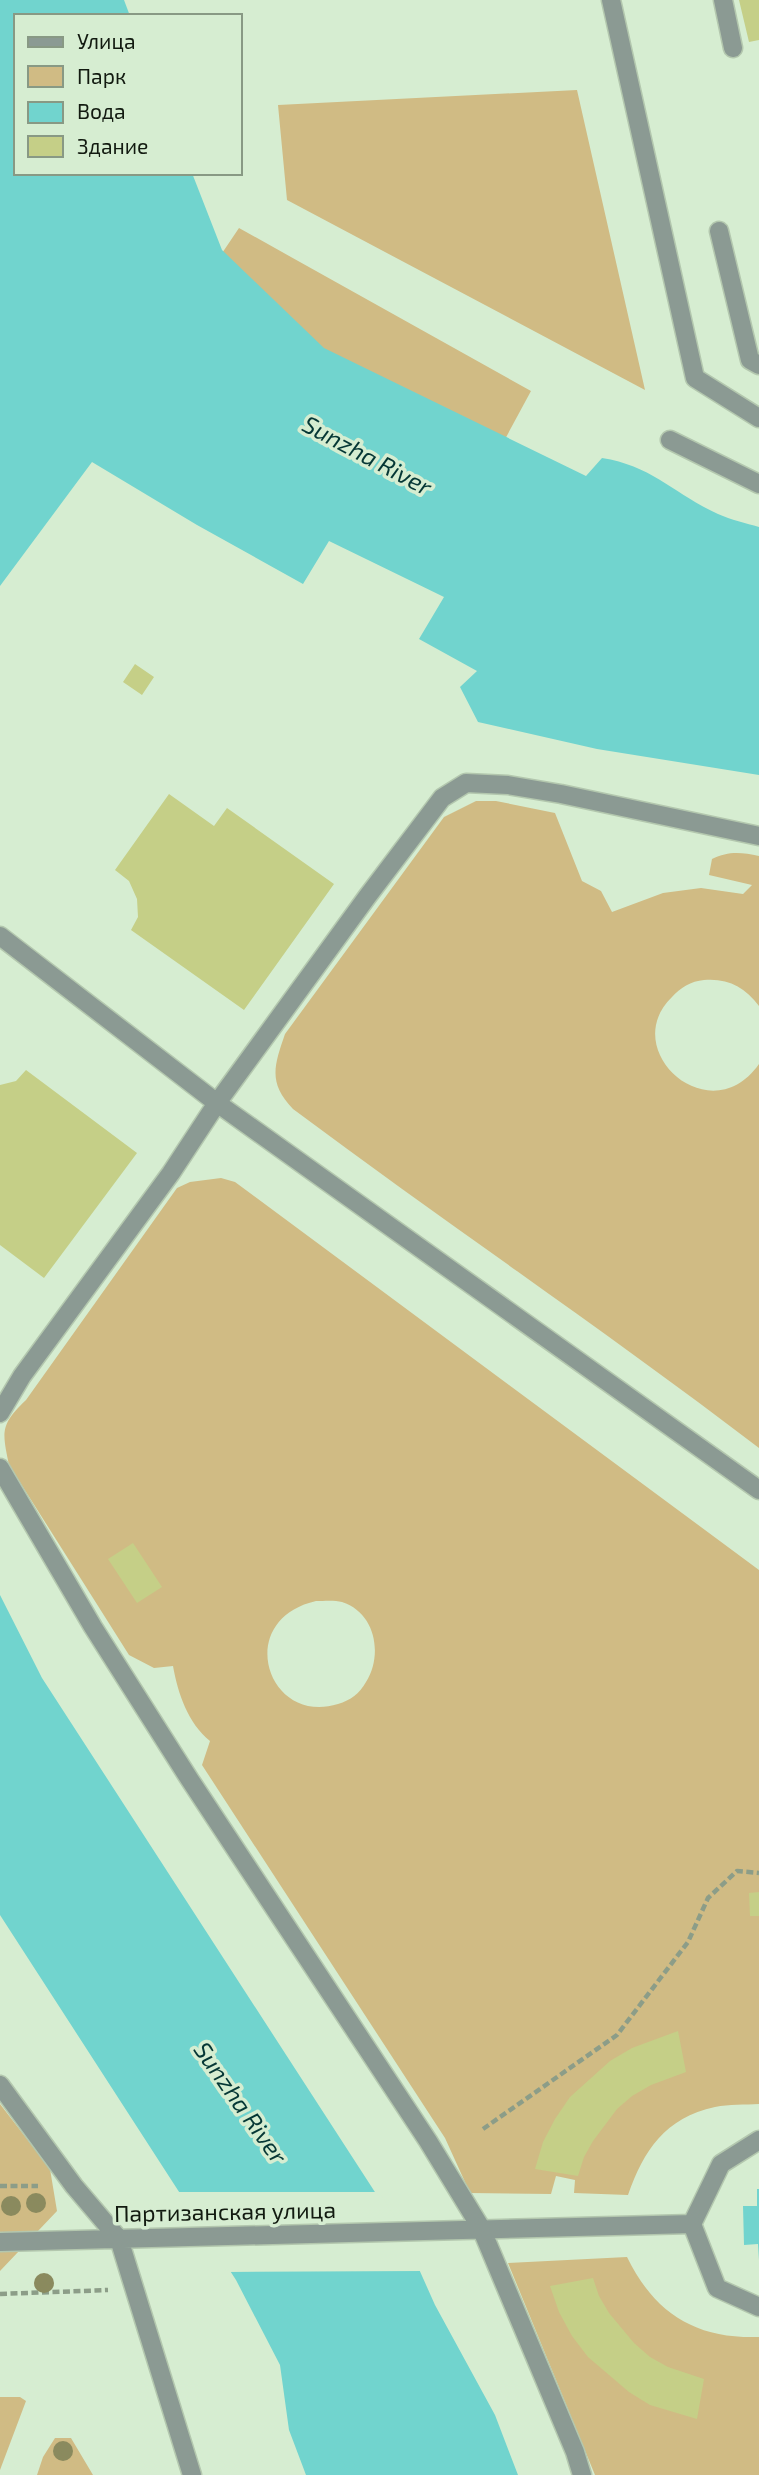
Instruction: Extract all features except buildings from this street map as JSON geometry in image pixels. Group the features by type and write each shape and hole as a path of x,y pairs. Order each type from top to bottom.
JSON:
{"street":[{"path":"611,0 695,378 759,418"},
{"path":"723,0 733,48"},
{"path":"719,231 750,360 759,365"},
{"path":"670,440 759,484"},
{"path":"0,1413 22,1376 218,1103 442,798 466,783 508,785 759,836"},
{"path":"0,936 218,1103 759,1490"},
{"path":"0,1468 93,1627 182,1769 428,2141 481,2228 575,2452 582,2475"},
{"path":"0,2085 74,2186 128,2239 134,2289 192,2475"},
{"path":"759,2140 721,2164 692,2224 717,2288 759,2307"},
{"name":"Партизанская улица","path":"0,2242 692,2224"}],"path":[{"path":"484,2129 617,2035 688,1942 708,1898 737,1871 759,1873"},
{"path":"0,2294 134,2289"}],"green space":[{"path":"577,90 645,390 287,200 278,105"},
{"path":"239,228 531,391 430,578 109,421"},
{"path":"476,801 496,801 555,813 582,881 601,891 612,912 663,893 701,888 743,894 752,885 709,875 712,859 735,853 759,856 759,1006 742,989 728,982 695,982 672,997 658,1018 656,1040 662,1060 677,1077 695,1088 717,1091 739,1083 759,1064 759,1448 293,1109 280,1091 276,1065 285,1034 444,817"},
{"path":"221,1178 235,1182 759,1570 759,2104 715,2107 683,2119 670,2128 649,2150 628,2195 574,2193 575,2180 556,2176 551,2194 470,2193 445,2138 202,1765 210,1741 196,1726 185,1707 173,1666 154,1668 129,1655 9,1465 4,1436 11,1416 26,1400 177,1188 190,1182","holes":["316,1601 342,1602 353,1607 369,1625 375,1648 371,1671 354,1696 338,1704 313,1707 293,1700 278,1686 269,1668 268,1648 274,1628 290,1612"]},
{"path":"0,2104 50,2169 57,2211 0,2271"},
{"path":"627,2257 651,2294 664,2308 680,2319 697,2328 716,2333 759,2337 759,2475 595,2475 508,2263"},
{"path":"0,2397 20,2397 26,2401 0,2470"},
{"path":"55,2438 71,2438 93,2475 37,2475 43,2457"}],"water":[{"name":"Sunzha River","path":"0,0 124,0 129,14 14,14 14,175 193,175 222,250 324,348 586,476 602,458 620,462 650,474 718,514 759,527 759,775 597,749 478,722 460,687 477,671 419,639 444,597 329,541 303,584 92,462 0,586"},
{"name":"Sunzha River","path":"0,1595 42,1678 406,2240 435,2305 495,2415 518,2475 306,2475 289,2430 280,2365 236,2280 0,1915"},
{"path":"757,2189 759,2260 758,2244 744,2245 743,2206 757,2206"}],"pier":[{"path":"176,2192 379,2192 409,2238 424,2271 227,2272"}]}
